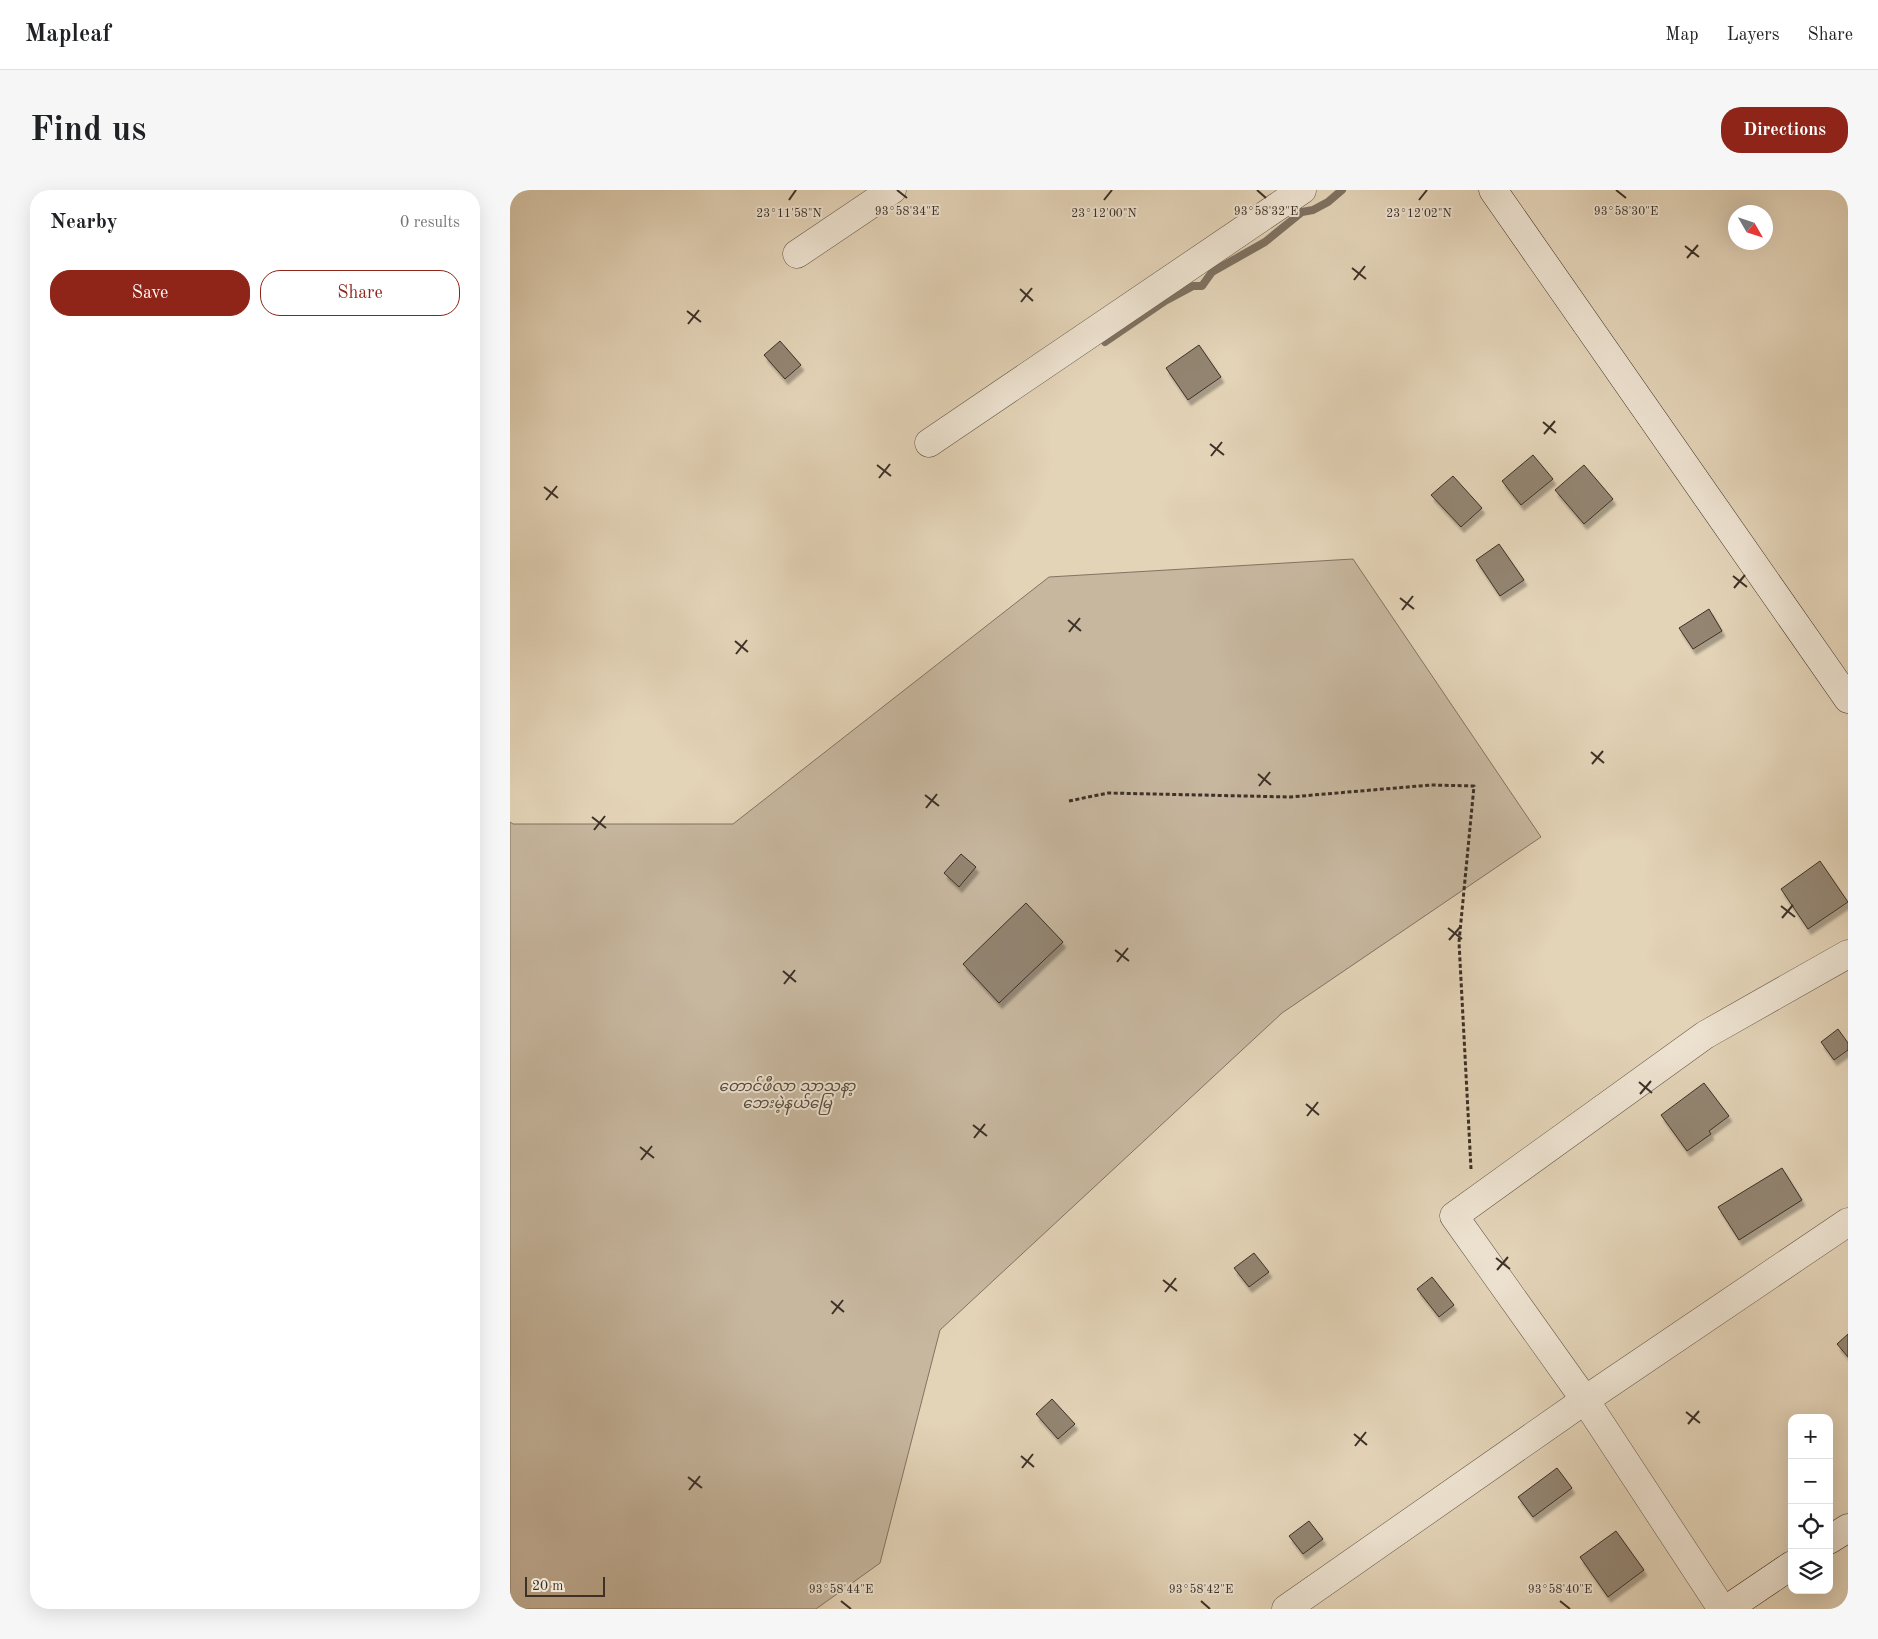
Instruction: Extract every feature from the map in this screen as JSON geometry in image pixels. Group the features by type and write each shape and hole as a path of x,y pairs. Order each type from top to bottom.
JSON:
{"street":[{"path":"797,254 892,190"},
{"path":"929,443 1302,190"},
{"path":"1493,190 1848,699"},
{"path":"1722,1609 1585,1400 1454,1216 1705,1035 1848,954"},
{"path":"1286,1609 1585,1400 1848,1222"},
{"path":"1833,1537 1848,1528"},
{"path":"1727,1609 1788,1568"}],"path":[{"path":"1069,801 1108,793 1290,797 1431,785 1474,786 1459,942 1473,1202"}],"green space":[{"name":"တောင်ဖီလာ သာသနာ့ ဘေးမဲ့နယ်မြေ","path":"1353,559 1541,837 1282,1013 940,1330 880,1563 816,1609 510,1609 510,822 513,824 733,824 1049,577"}],"building":[{"path":"780,341 801,365 785,379 764,355"},
{"path":"1199,345 1221,377 1188,400 1166,368"},
{"path":"1533,455 1553,479 1521,505 1502,481"},
{"path":"1584,465 1613,499 1584,524 1555,490"},
{"path":"1453,476 1482,508 1461,527 1431,495"},
{"path":"1499,544 1524,580 1500,596 1476,560"},
{"path":"1709,609 1722,631 1693,649 1679,628"},
{"path":"961,854 976,867 959,887 944,873"},
{"path":"1820,861 1848,902 1808,929 1781,889"},
{"path":"1026,903 1063,942 999,1003 963,964"},
{"path":"1838,1029 1848,1043 1848,1050 1834,1060 1821,1042"},
{"path":"1704,1083 1729,1116 1709,1131 1711,1134 1687,1151 1661,1115"},
{"path":"1782,1168 1802,1200 1739,1240 1718,1207"},
{"path":"1254,1253 1269,1272 1249,1287 1234,1268"},
{"path":"1432,1277 1454,1305 1439,1317 1417,1289"},
{"path":"1848,1334 1848,1357 1837,1344"},
{"path":"1052,1399 1075,1424 1058,1439 1036,1414"},
{"path":"1557,1468 1572,1488 1533,1517 1518,1497"},
{"path":"1309,1521 1323,1539 1303,1554 1289,1536"},
{"path":"1616,1531 1644,1570 1608,1597 1580,1557"}],"waterway":[{"path":"1105,342 1165,301 1193,286 1202,286 1212,272 1265,242 1302,212 1313,210 1328,202 1342,190"}]}
